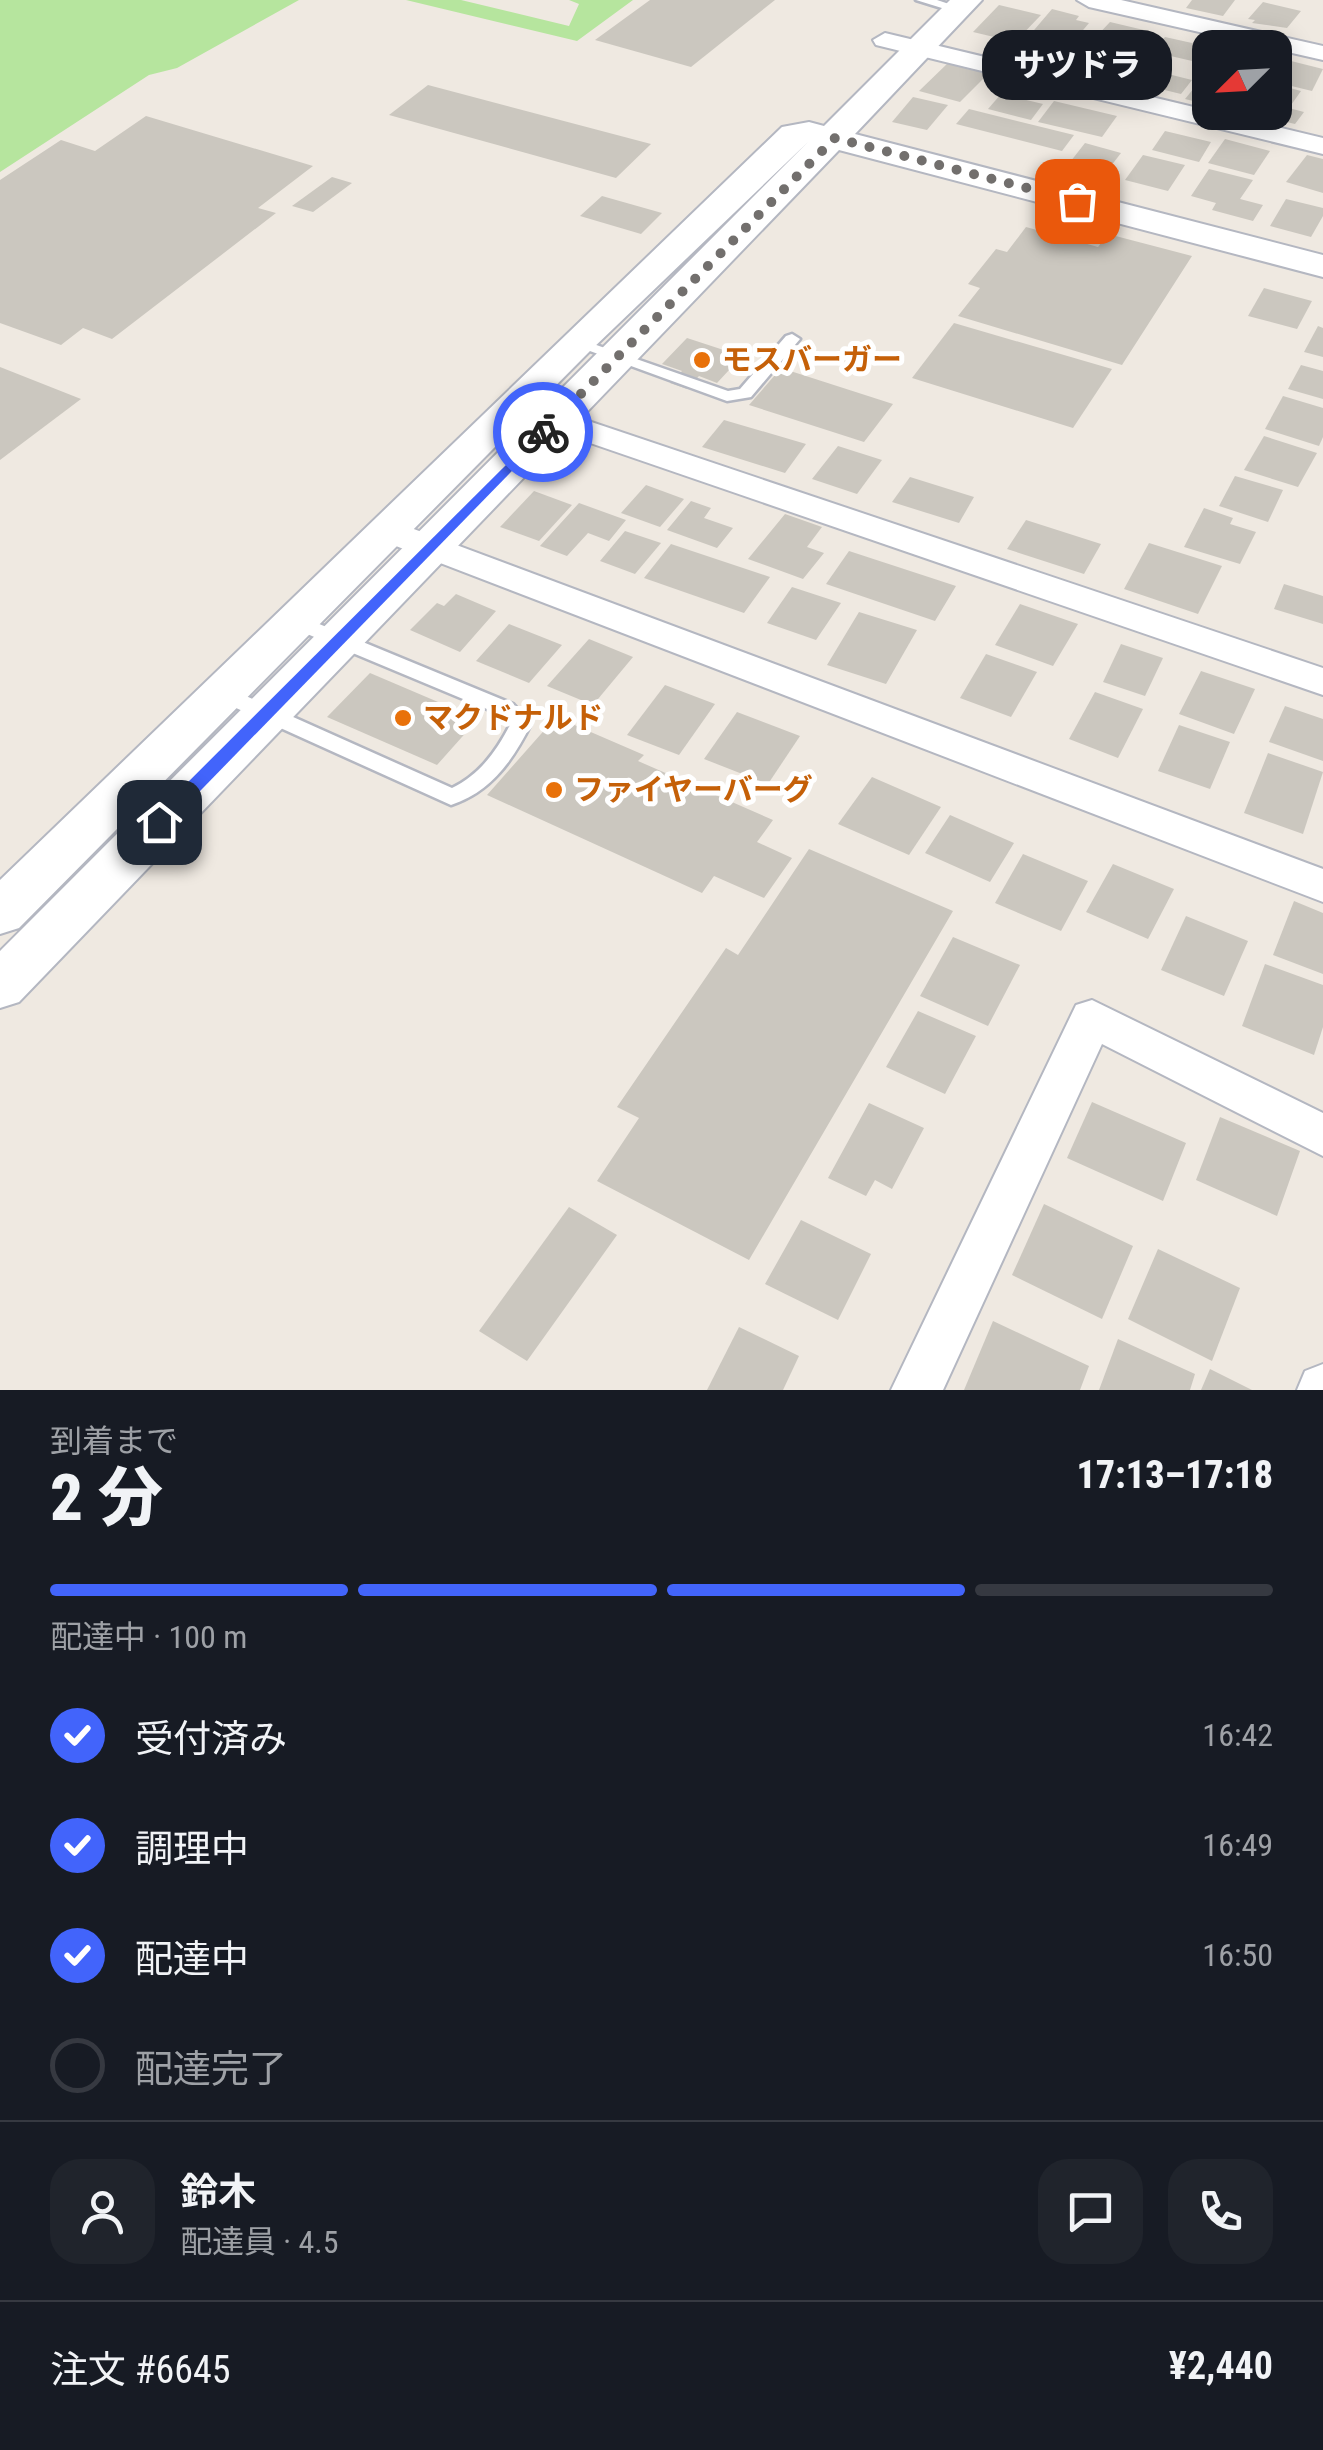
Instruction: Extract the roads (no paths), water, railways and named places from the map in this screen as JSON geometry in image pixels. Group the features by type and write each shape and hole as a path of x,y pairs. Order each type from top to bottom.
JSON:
{"street":[{"path":"1089,0 1323,52"},
{"path":"0,912 514,406 595,350 817,134 940,2"},
{"path":"902,44 1323,146"},
{"path":"817,134 1323,266"},
{"path":"0,986 555,420 595,350"},
{"path":"514,406 1323,682"},
{"path":"387,530 1323,886"},
{"path":"916,1390 1092,1018 1323,1136"}],"lane":[{"path":"595,350 727,396 745,392 792,339"},
{"path":"220,692 451,796 464,794 509,750 521,724 506,710 294,620"}],"place":[{"name":"サツドラ","path":"1077,201"},
{"name":"モスバーガー","path":"702,360"},
{"name":"マクドナルド","path":"403,718"},
{"name":"ファイヤーバーグ","path":"554,790"}]}
